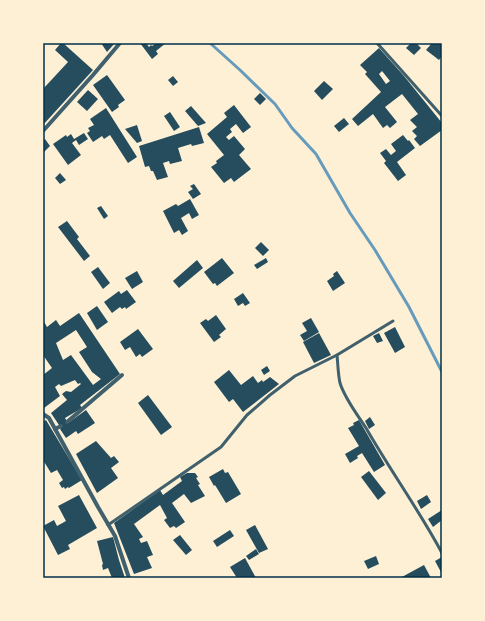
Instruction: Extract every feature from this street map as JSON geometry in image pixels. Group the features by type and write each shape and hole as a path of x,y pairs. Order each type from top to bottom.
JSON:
{"street":[{"path":"43,131 94,75 120,43"},
{"path":"67,422 122,376"},
{"path":"43,414 49,418 115,536 129,578"},
{"path":"55,429 61,426"}],"lane":[{"path":"377,43 442,116"},
{"path":"108,525 221,447 247,415 295,376 338,355 394,321"},
{"path":"338,355 338,371 341,384 348,399 425,522 442,553"}],"building":[{"path":"61,43 63,43 93,70 43,125 43,89 68,62 55,50"},
{"path":"101,43 115,43 107,52"},
{"path":"140,43 146,43 149,47 157,43 166,43 156,51 158,54 152,59"},
{"path":"411,43 416,43 421,48 414,55 406,48"},
{"path":"432,43 442,43 442,56 439,60 426,50"},
{"path":"379,48 442,123 442,130 420,146 414,139 417,136 412,131 417,127 410,120 418,114 402,94 385,107 397,122 390,128 387,125 383,128 373,114 358,126 352,119 381,92 365,74 367,72 360,65","holes":["382,71 390,81 386,84 379,74"]},
{"path":"107,75 125,100 112,112 93,85"},
{"path":"173,76 178,82 173,86 168,80"},
{"path":"324,81 333,89 322,100 314,91"},
{"path":"88,90 98,99 87,111 77,102"},
{"path":"260,93 266,99 260,105 254,99"},
{"path":"234,105 251,127 243,133 236,124 230,129 232,132 226,137 229,140 234,136 245,149 239,155 251,169 234,182 231,178 224,183 211,167 224,155 207,134 227,117 224,113"},
{"path":"191,106 206,123 198,126 185,111"},
{"path":"106,108 137,157 128,163 110,135 104,139 102,136 93,142 87,133 90,131 88,128 94,125 90,119"},
{"path":"170,112 180,127 174,131 164,116"},
{"path":"344,118 349,124 339,132 334,126"},
{"path":"137,125 142,141 137,143 125,129"},
{"path":"199,127 204,143 192,146 191,144 178,148 182,161 170,164 169,161 163,163 168,177 157,180 149,166 145,167 139,146"},
{"path":"84,133 88,139 79,145 76,140 72,143 81,155 68,165 53,144 66,135 67,137 71,134 74,139"},
{"path":"403,135 415,148 397,162 406,175 398,181 384,163 386,161 380,153 386,149 391,155 396,151 391,144"},
{"path":"45,139 50,146 43,153 43,141"},
{"path":"60,173 66,180 60,184 55,178"},
{"path":"194,184 201,194 193,199 188,192 193,189 190,186"},
{"path":"190,199 199,215 192,219 189,213 181,218 188,231 182,235 179,230 174,233 163,211 176,204 178,206"},
{"path":"101,206 108,216 104,219 97,208"},
{"path":"67,221 79,237 77,239 90,256 84,261 58,227"},
{"path":"261,242 269,250 263,256 255,248"},
{"path":"222,258 234,273 217,286 215,283 213,284 204,272"},
{"path":"266,258 268,262 257,269 254,265"},
{"path":"197,260 203,268 179,288 173,281"},
{"path":"98,267 110,283 103,289 91,272"},
{"path":"137,271 143,282 132,289 125,278"},
{"path":"337,271 345,283 333,291 327,281 334,276 333,274"},
{"path":"127,290 136,302 126,309 125,307 122,309 120,307 112,313 104,302 119,291 121,294"},
{"path":"243,293 250,303 245,306 243,303 238,306 234,299"},
{"path":"97,306 108,322 97,330 87,313"},
{"path":"79,313 120,374 80,405 82,408 65,418 68,423 86,410 95,423 78,434 76,431 66,438 51,413 67,400 62,394 66,391 71,392 81,384 78,384 75,380 61,386 59,384 55,387 60,396 44,408 43,407 43,375 52,368 43,355 43,320 47,327 56,320 60,326","holes":["76,330 87,347 79,352 92,372 101,379 93,385 71,355 63,360 56,343"]},
{"path":"216,315 226,329 219,335 221,337 214,342 200,323 206,319 208,321"},
{"path":"311,318 319,332 304,341 300,335 307,331 302,323"},
{"path":"395,327 405,347 395,353 384,333"},
{"path":"138,329 153,349 142,357 140,354 136,357 130,347 125,350 120,342"},
{"path":"319,333 331,355 314,363 303,342"},
{"path":"379,333 383,341 377,343 373,336"},
{"path":"267,366 270,371 264,375 261,370"},
{"path":"229,370 241,385 253,376 258,383 262,380 263,382 270,377 279,384 243,412 233,399 229,402 214,382"},
{"path":"148,395 172,427 161,435 138,403"},
{"path":"370,417 375,425 369,429 365,421"},
{"path":"46,420 82,480 69,488 62,488 59,483 63,480 57,470 51,473 43,460 43,422"},
{"path":"359,420 385,465 374,472 362,453 357,456 358,458 350,463 345,454 359,446 348,428"},
{"path":"96,441 111,458 114,456 119,462 111,468 118,478 97,493 76,454"},
{"path":"223,469 225,473 228,472 241,494 226,503 209,477"},
{"path":"369,471 386,493 378,500 361,477"},
{"path":"187,473 195,473 200,484 198,485 205,496 191,503 184,494 172,503 185,522 176,528 174,526 170,528 164,520 167,518 160,505 134,524 143,537 139,539 141,543 147,541 153,555 147,557 152,568 134,574 114,523 160,490 163,495 182,481 180,477"},
{"path":"79,495 97,528 68,545 70,549 58,555 43,526 54,520 57,526 66,521 58,506"},
{"path":"427,495 431,502 421,509 417,501"},
{"path":"442,510 442,520 433,527 428,519"},
{"path":"255,525 268,549 259,553 246,530"},
{"path":"230,530 234,536 217,547 213,541"},
{"path":"180,535 192,550 186,555 173,540"},
{"path":"113,537 125,578 112,578 108,568 103,570 103,564 97,541"},
{"path":"256,549 259,554 249,560 246,556"},
{"path":"376,556 379,564 368,569 364,561"},
{"path":"442,557 442,574 435,561"},
{"path":"245,558 256,578 237,578 230,567"},
{"path":"424,565 431,578 400,578"}],"waterway":[{"path":"210,43 275,104 292,128 316,154 350,213 375,250 409,307 442,372"}]}
